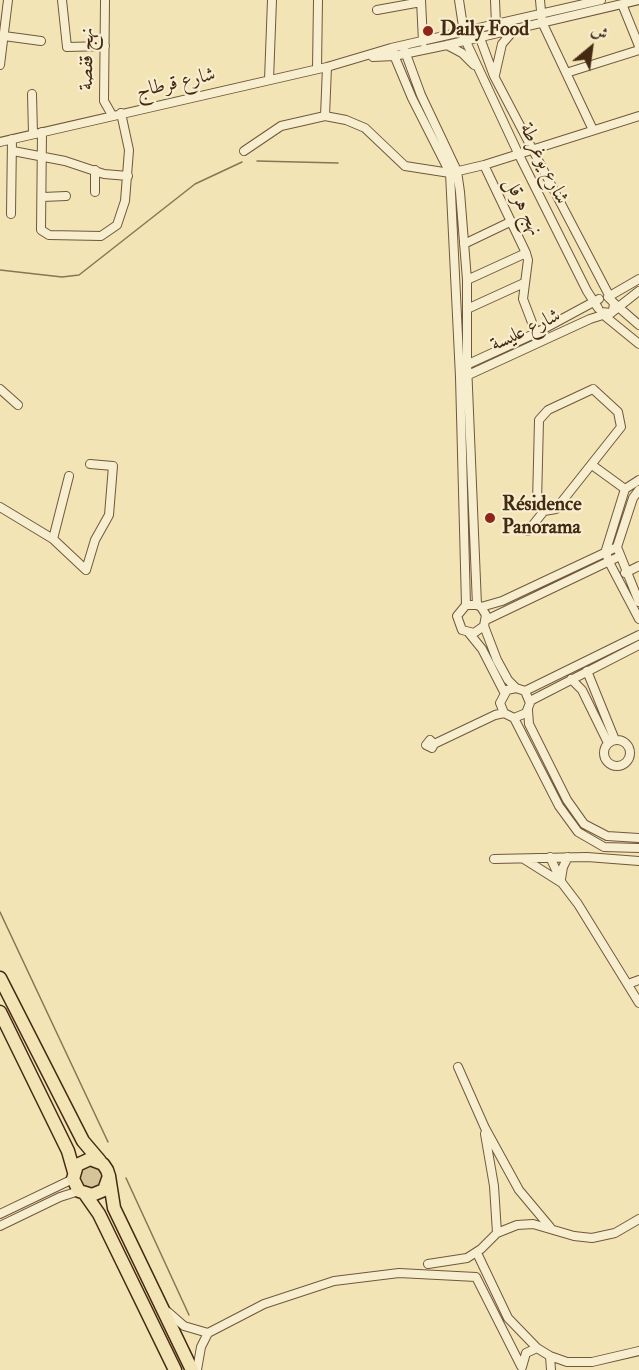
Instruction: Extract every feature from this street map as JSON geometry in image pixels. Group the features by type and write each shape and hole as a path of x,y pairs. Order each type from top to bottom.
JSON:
{"highway":[{"path":"0,978 82,1141 103,1164 109,1176 114,1208 194,1370"},
{"path":"0,1012 68,1151 73,1175 82,1193 99,1214 175,1370"},
{"path":"73,1175 77,1166 90,1159 103,1164"},
{"path":"82,1193 99,1194 108,1184 109,1176"}],"street":[{"path":"0,65 8,0"},
{"path":"62,0 67,47 105,46"},
{"name":"نهج قفصة","path":"105,0 104,102 112,116"},
{"path":"269,80 272,0"},
{"path":"317,69 318,0"},
{"name":"شارع يوغرطة","path":"459,0 464,35 518,153 587,291 606,306 639,344"},
{"path":"495,0 496,25"},
{"path":"540,0 541,19 593,130"},
{"name":"شارع قرطاج","path":"404,50 423,42 514,30 575,3 601,0"},
{"name":"شارع قرطاج","path":"478,33 496,25 541,19 639,0"},
{"path":"377,10 421,1 423,42"},
{"path":"566,73 639,48 622,4"},
{"path":"495,76 502,44 514,30"},
{"name":"شارع يوغرطة","path":"478,33 495,76 602,284 606,306"},
{"name":"شارع قرطاج","path":"4,139 360,58 447,45 464,35"},
{"path":"4,36 41,41"},
{"path":"447,45 462,52 482,73"},
{"path":"404,50 453,172 467,280 463,366"},
{"path":"392,52 453,172 479,606 485,623 486,636 502,670 530,701"},
{"path":"325,116 327,67"},
{"path":"32,94 33,134"},
{"path":"42,132 44,157 41,230 45,234 106,235 120,219 125,201 129,150 121,113"},
{"path":"244,151 281,126 325,116 346,120 365,128 405,166 453,172 484,165 639,116"},
{"path":"4,139 13,151 11,214"},
{"path":"13,151 104,174 128,176"},
{"name":"نهج هرقل","path":"484,165 526,253 528,260 524,283 525,308 536,333"},
{"path":"95,170 95,192"},
{"path":"43,197 66,196"},
{"path":"464,244 510,222"},
{"path":"467,280 526,253"},
{"name":"شارع عليسة","path":"464,377 590,319 623,288 639,279"},
{"path":"467,309 524,283"},
{"path":"602,284 607,290 614,292 623,288"},
{"path":"579,312 584,304 587,291"},
{"path":"631,319 627,307 636,292"},
{"name":"شارع عليسة","path":"463,366 579,312 606,306 636,292"},
{"name":"شارع يوغرطة","path":"606,306 639,325"},
{"path":"464,377 466,605"},
{"path":"528,531 544,511 556,509 618,432 622,421 618,412 593,389 548,410 539,420 537,503 544,511"},
{"path":"0,391 18,405"},
{"path":"0,507 53,539 86,570 95,540 109,515 113,466 90,464"},
{"path":"592,465 625,489"},
{"path":"53,539 69,476"},
{"path":"639,480 625,489 606,550 608,560 639,619"},
{"path":"639,490 633,498 617,548 618,557 639,602"},
{"path":"617,548 606,550 502,601 479,606 466,605 460,610 457,620 462,630 469,633 482,648 504,692 494,712 434,743 495,715 504,713 514,718 566,818 578,832 604,847 639,848"},
{"path":"469,633 478,632 485,623 618,557"},
{"path":"625,573 639,566"},
{"path":"504,692 521,690 639,635"},
{"path":"530,701 639,645"},
{"path":"587,672 611,742 604,755 613,765 626,763 635,753 623,741 611,742"},
{"path":"571,680 582,690 611,742"},
{"path":"530,701 529,724 567,800 584,825 607,836 639,838"},
{"path":"500,703 504,713"},
{"path":"514,718 522,716 528,710"},
{"path":"547,873 549,857"},
{"path":"549,857 562,883 578,904 639,1003"},
{"path":"562,883 561,872 568,857"},
{"path":"494,859 568,857 639,861"},
{"path":"523,858 562,883"},
{"path":"628,984 639,980"},
{"path":"458,1067 493,1152 525,1199 554,1230"},
{"path":"493,1152 496,1233"},
{"path":"0,1214 73,1175"},
{"path":"0,1226 60,1197 82,1193"},
{"path":"428,1264 456,1262 477,1253 496,1233 525,1224 573,1236 599,1237 623,1229 639,1219"},
{"path":"477,1253 508,1318 525,1339 550,1356 567,1362 600,1360 639,1351"},
{"path":"194,1370 208,1333 264,1304 334,1281 399,1273 476,1277 522,1368"},
{"path":"161,1305 184,1326 208,1333"},
{"path":"522,1368 526,1352 525,1339"},
{"path":"513,1350 526,1352 537,1348"},
{"path":"550,1356 551,1370 567,1362"}],"shaded area":[{"path":"91,1165 100,1168 103,1177 100,1186 91,1189 82,1186 79,1177 82,1168"}],"waterway":[{"path":"257,161 338,163"},
{"path":"0,270 62,277 79,275 195,184 242,162"},
{"path":"0,912 108,1142"},
{"path":"126,1178 189,1315"}],"place":[{"name":"Daily Food","path":"428,31"},
{"name":"Résidence Panorama","path":"490,518"}]}
